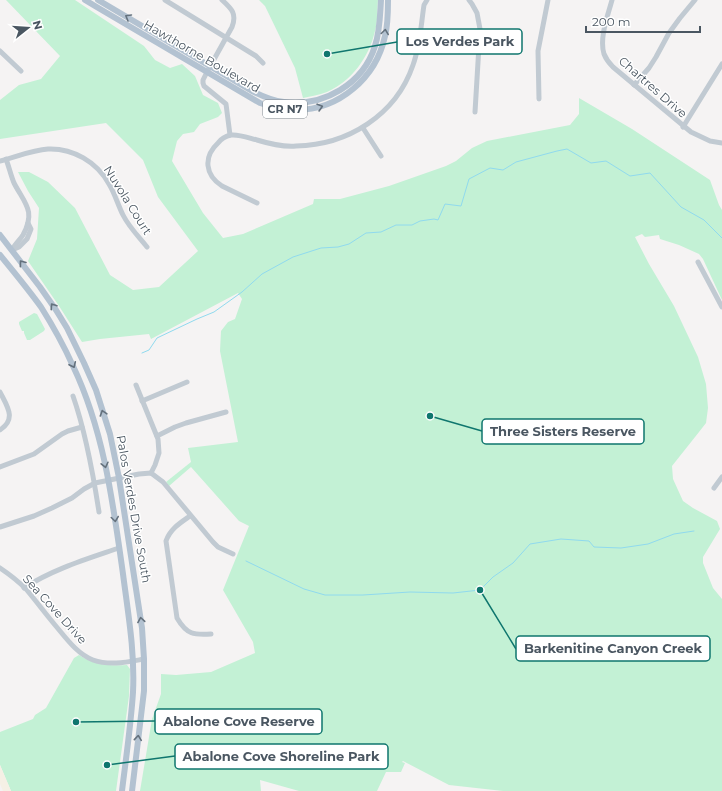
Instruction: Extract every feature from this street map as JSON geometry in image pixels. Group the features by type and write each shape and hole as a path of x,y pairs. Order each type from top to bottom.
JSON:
{"main road":[{"name":"Hawthorne Boulevard","path":"85,0 260,103 279,109 296,110 330,104 344,97 363,80 376,61 385,36 388,0"},
{"name":"Hawthorne Boulevard","path":"98,0 252,91 268,98 283,102 301,103 324,98 345,87 364,69 375,47 378,37 381,0"},
{"path":"363,80 364,75 373,60 371,55"},
{"name":"Palos Verdes Drive South","path":"0,235 56,310 78,350 96,390 110,434 119,478 142,628 144,659 144,691 132,791"},
{"path":"1,257 12,250"},
{"name":"Palos Verdes Drive South","path":"1,257 34,297 63,344 84,391 102,449 109,480 119,548 133,661 133,691 122,791"},
{"path":"54,330 58,328 64,329 78,350"}],"street":[{"path":"165,0 256,56 262,63"},
{"path":"222,0 230,7 234,17 232,27 210,65 203,83 204,86 226,104 230,135"},
{"path":"257,203 217,183 209,172 208,159 210,152 219,141 230,135 267,143 296,146 319,144 337,140 363,128 387,108 398,94 409,75 417,50 424,5 427,0"},
{"path":"469,0 477,13 480,29 475,112"},
{"path":"538,99 538,51 548,0"},
{"name":"Chartres Drive","path":"612,0 604,28 603,40 604,54 608,61 613,67 683,126 698,136 722,144"},
{"path":"634,85 649,68 669,33 695,0"},
{"path":"0,51 21,71"},
{"path":"683,126 722,64"},
{"path":"363,128 381,156"},
{"name":"Nuvola Court","path":"0,161 49,149 70,152 87,160 94,165 110,184 125,219 147,248"},
{"path":"6,159 14,183 30,212 28,222 31,229 27,239 19,247 12,250"},
{"path":"698,262 722,307"},
{"path":"142,401 186,382"},
{"path":"136,385 158,439 159,453 151,473"},
{"path":"0,392 10,413 8,422 5,427 0,430"},
{"path":"73,396 95,483 99,512"},
{"path":"157,436 186,423 226,412"},
{"path":"0,467 34,454 68,431 82,428"},
{"path":"0,526 34,516 52,508 72,498 84,488 95,483 151,473 163,482 212,542 218,547 233,554"},
{"path":"714,488 722,477"},
{"path":"190,516 173,528 166,541 177,618 181,625 189,632 196,634 211,634"},
{"path":"24,588 36,580 50,574 86,559 119,548"},
{"name":"Sea Cove Drive","path":"0,568 24,588 73,646 83,655 93,660 115,664 144,659"}],"green space":[{"path":"6,0 75,0 144,46 155,60 170,68 182,64 195,76 203,95 218,103 222,113 218,117 200,124 194,132 183,134 177,141 172,161 203,213 223,238 243,234 313,204 314,199 340,199 389,186 446,166 456,161 472,148 487,141 570,125 579,114 579,98 632,129 710,180 722,210 722,300 703,259 699,254 679,245 660,239 659,235 645,237 642,234 635,237 674,306 698,357 706,384 708,408 706,423 672,466 673,479 683,501 717,521 720,529 703,557 703,563 713,588 722,599 722,791 503,791 449,785 403,761 402,762 405,763 401,772 386,772 377,791 299,791 260,780 261,791 140,791 152,719 161,694 161,674 176,675 211,672 255,653 253,642 223,590 249,526 239,521 191,467 169,486 166,482 191,462 188,448 238,442 220,351 221,331 228,322 235,319 242,299 238,293 151,339 149,334 82,342 28,261 37,239 39,208 18,172 29,172 48,182 75,208 110,275 133,290 159,287 198,251 158,197 143,160 106,123 0,139 0,100 19,85 41,79 60,56"},
{"path":"259,0 378,0 376,27 364,59 352,75 336,87 318,95 303,98 295,68 265,6"},
{"path":"34,313 37,314 45,329 30,340 27,340 19,322"},
{"path":"79,655 96,663 127,665 130,669 129,696 116,791 11,791 0,765 0,732 33,719 35,715 46,708 74,658"}],"sand":[{"path":"0,765 11,791 3,791 0,784"}],"waterway":[{"path":"142,353 149,350 157,338 214,312 242,292 262,274 293,257 321,248 338,247 349,244 366,233 381,232 396,225 412,225 420,221 434,219 438,220 445,204 461,206 469,179 490,168 503,170 516,162 567,149 591,163 606,161 630,176 650,173 681,207 704,220 722,238"},
{"path":"246,561 304,589 325,595 363,595 410,592 453,593 480,590 493,577 513,563 530,544 561,539 589,541 594,547 621,548 648,544 674,534 694,531"}],"place":[{"name":"Los Verdes Park","path":"327,54"},
{"name":"Three Sisters Reserve","path":"430,416"},
{"name":"Barkenitine Canyon Creek","path":"480,590"},
{"name":"Abalone Cove Reserve","path":"76,722"},
{"name":"Abalone Cove Shoreline Park","path":"107,765"}]}
